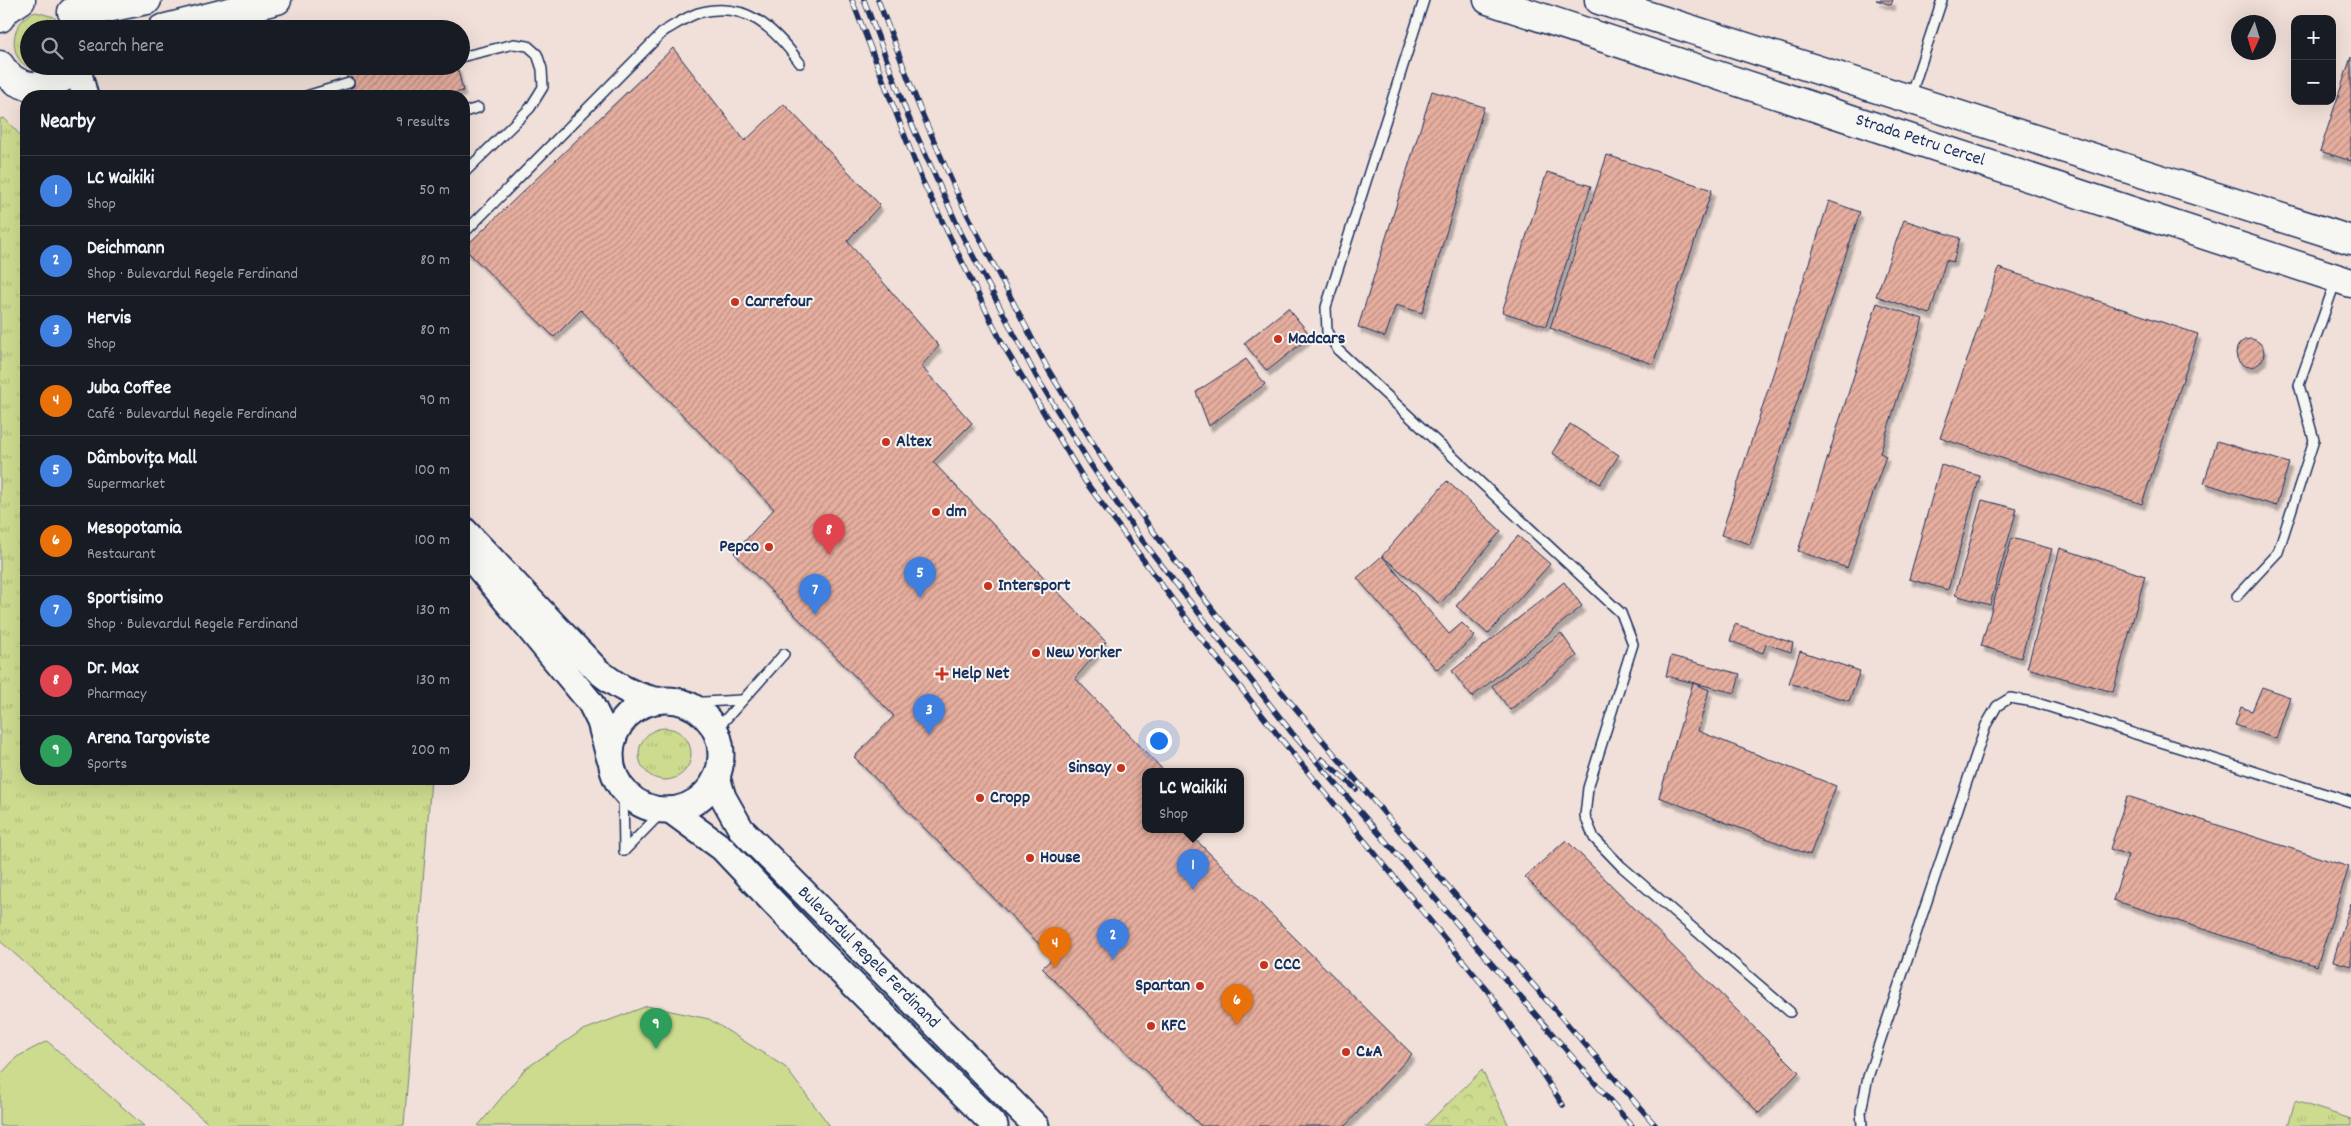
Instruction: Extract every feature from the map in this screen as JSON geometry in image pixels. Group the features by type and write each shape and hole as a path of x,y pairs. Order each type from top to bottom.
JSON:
{"main road":[{"path":"0,18 4,12 21,0"},
{"path":"69,13 97,10 147,0"},
{"path":"198,20 277,0"},
{"name":"Strada Petru Cercel","path":"1488,0 2344,280"},
{"name":"Strada Petru Cercel","path":"1599,0 2351,240"},
{"path":"9,77 27,85 41,87 55,83 68,75"},
{"path":"79,75 83,90"},
{"path":"1898,134 1910,99"},
{"path":"470,536 598,671 617,686 632,694 656,700"},
{"name":"Bulevardul Regele Ferdinand","path":"470,557 590,702 603,732 611,762 615,777 623,790 637,802 652,808 667,810 695,803 708,791 717,777 721,762 721,745 716,730 708,718 697,709 684,702 656,700 642,705 627,716 617,728 611,746 611,762"},
{"name":"Bulevardul Regele Ferdinand","path":"717,777 723,796 741,829 1036,1126"},
{"name":"Bulevardul Regele Ferdinand","path":"667,810 715,843 995,1126"}],"lane":[{"path":"1424,0 1326,307 1327,332 1338,350 1621,613 1633,644 1588,788 1585,816 1594,838 1620,866 1790,1012"},
{"path":"1910,99 1942,0"},
{"path":"470,227 664,31 699,12 723,7 744,11 764,20 782,39 800,63"},
{"path":"470,55 514,44 528,46 537,54 542,68 543,87 530,108 470,167"},
{"path":"328,90 349,84"},
{"path":"470,110 478,108"},
{"path":"2237,596 2278,552 2314,440 2300,385 2344,280"},
{"path":"716,730 784,654"},
{"path":"1862,1126 1861,1111 1868,1077 1986,725 1997,706 2010,698 2034,702 2351,802"},
{"path":"684,702 741,700"},
{"path":"623,790 624,851 667,810"}],"green space":[{"path":"36,12 54,17 56,20 23,20"},
{"path":"20,24 20,60 15,50 14,38"},
{"path":"4,118 20,135 20,785 431,785 404,1126 211,1126 0,941 0,119"},
{"path":"665,728 679,732 687,740 691,754 687,768 679,776 665,780 651,776 643,768 639,754 643,740 651,732"},
{"path":"647,1006 709,1019 785,1067 830,1126 478,1126 525,1069 581,1031"},
{"path":"47,1041 144,1126 0,1126 0,1075 17,1057"},
{"path":"1482,1070 1509,1126 1425,1126"},
{"path":"2295,1101 2351,1119 2351,1126 2288,1126"}],"building":[{"path":"1876,0 1893,0 1891,5"},
{"path":"673,48 745,141 784,104 880,205 847,241 939,346 921,366 972,423 933,462 1106,642 1075,678 1161,768 1142,768 1142,833 1189,833 1412,1054 1345,1126 1201,1126 1042,968 1053,958 854,757 894,716 734,553 774,509 581,310 554,337 470,254 470,242"},
{"path":"2351,57 2351,161 2320,151"},
{"path":"346,75 459,75 463,90 350,90"},
{"path":"1432,91 1484,107 1422,313 1396,305 1385,337 1358,327"},
{"path":"1607,155 1712,190 1653,364 1550,328"},
{"path":"1547,172 1591,186 1546,326 1502,312"},
{"path":"1829,201 1860,212 1750,544 1721,535"},
{"path":"1904,220 1960,238 1953,262 1946,260 1930,314 1876,296"},
{"path":"1999,268 2198,334 2142,504 1940,438"},
{"path":"1877,303 1923,319 1880,453 1886,456 1847,568 1798,551"},
{"name":"Madcars","path":"1288,308 1311,336 1267,371 1244,343"},
{"path":"2250,339 2260,343 2264,353 2260,363 2250,367 2240,363 2236,353 2240,343"},
{"path":"1246,359 1265,384 1209,426 1196,392"},
{"path":"1570,424 1619,455 1600,484 1552,453"},
{"path":"2217,441 2289,463 2276,506 2204,483"},
{"path":"1941,465 1980,476 1948,590 1909,579"},
{"path":"1447,481 1501,531 1440,604 1382,556"},
{"path":"1982,500 2017,509 1990,605 1955,595"},
{"path":"1518,536 1550,564 1488,634 1456,606"},
{"path":"2012,538 2052,549 2021,658 1981,646"},
{"path":"2060,548 2145,576 2113,692 2027,668"},
{"path":"1382,556 1449,634 1462,623 1475,636 1437,670 1357,578"},
{"path":"1564,582 1582,606 1472,697 1452,671"},
{"path":"1735,624 1793,643 1791,652 1766,644 1763,653 1730,641"},
{"path":"1561,633 1577,656 1510,710 1492,686"},
{"path":"1800,651 1860,671 1849,701 1789,683"},
{"path":"1671,656 1740,674 1735,693 1666,676"},
{"path":"1693,683 1709,690 1698,731 1836,786 1810,855 1659,797"},
{"path":"2262,687 2290,697 2276,739 2235,725 2241,707 2252,711"},
{"path":"2127,796 2349,867 2317,966 2113,900 2128,855 2110,849"},
{"path":"1566,840 1799,1072 1759,1113 1525,877"},
{"path":"2351,903 2351,966 2333,961"}],"railway":[{"path":"852,0 922,180 1003,345 1085,481 1198,634 1281,739 1487,990 1563,1105"},
{"path":"864,0 908,116 960,231 1036,376 1091,465 1139,536 1292,733 1632,1126"},
{"path":"878,0 920,109 961,202 1049,371 1104,461 1150,527 1216,614 1384,813 1656,1126"},
{"path":"1322,759 1356,789"}],"place":[{"name":"Carrefour","path":"735,302"},
{"name":"Madcars","path":"1278,339"},
{"name":"Altex","path":"886,442"},
{"name":"dm","path":"936,512"},
{"name":"Pepco","path":"769,547"},
{"name":"Dr. Max","path":"829,555"},
{"name":"Intersport","path":"988,586"},
{"name":"Dâmbovița Mall","path":"920,598"},
{"name":"Sportisimo","path":"815,615"},
{"name":"New Yorker","path":"1036,653"},
{"name":"Help Net","path":"942,674"},
{"name":"Hervis","path":"929,735"},
{"name":"Sinsay","path":"1121,768"},
{"name":"Cropp","path":"980,798"},
{"name":"House","path":"1030,858"},
{"name":"LC Waikiki","path":"1193,890"},
{"name":"Deichmann","path":"1113,960"},
{"name":"CCC","path":"1264,965"},
{"name":"Juba Coffee","path":"1055,968"},
{"name":"Spartan","path":"1200,986"},
{"name":"Mesopotamia","path":"1237,1025"},
{"name":"KFC","path":"1151,1026"},
{"name":"Arena Targoviste","path":"656,1049"},
{"name":"C&A","path":"1346,1052"}]}
